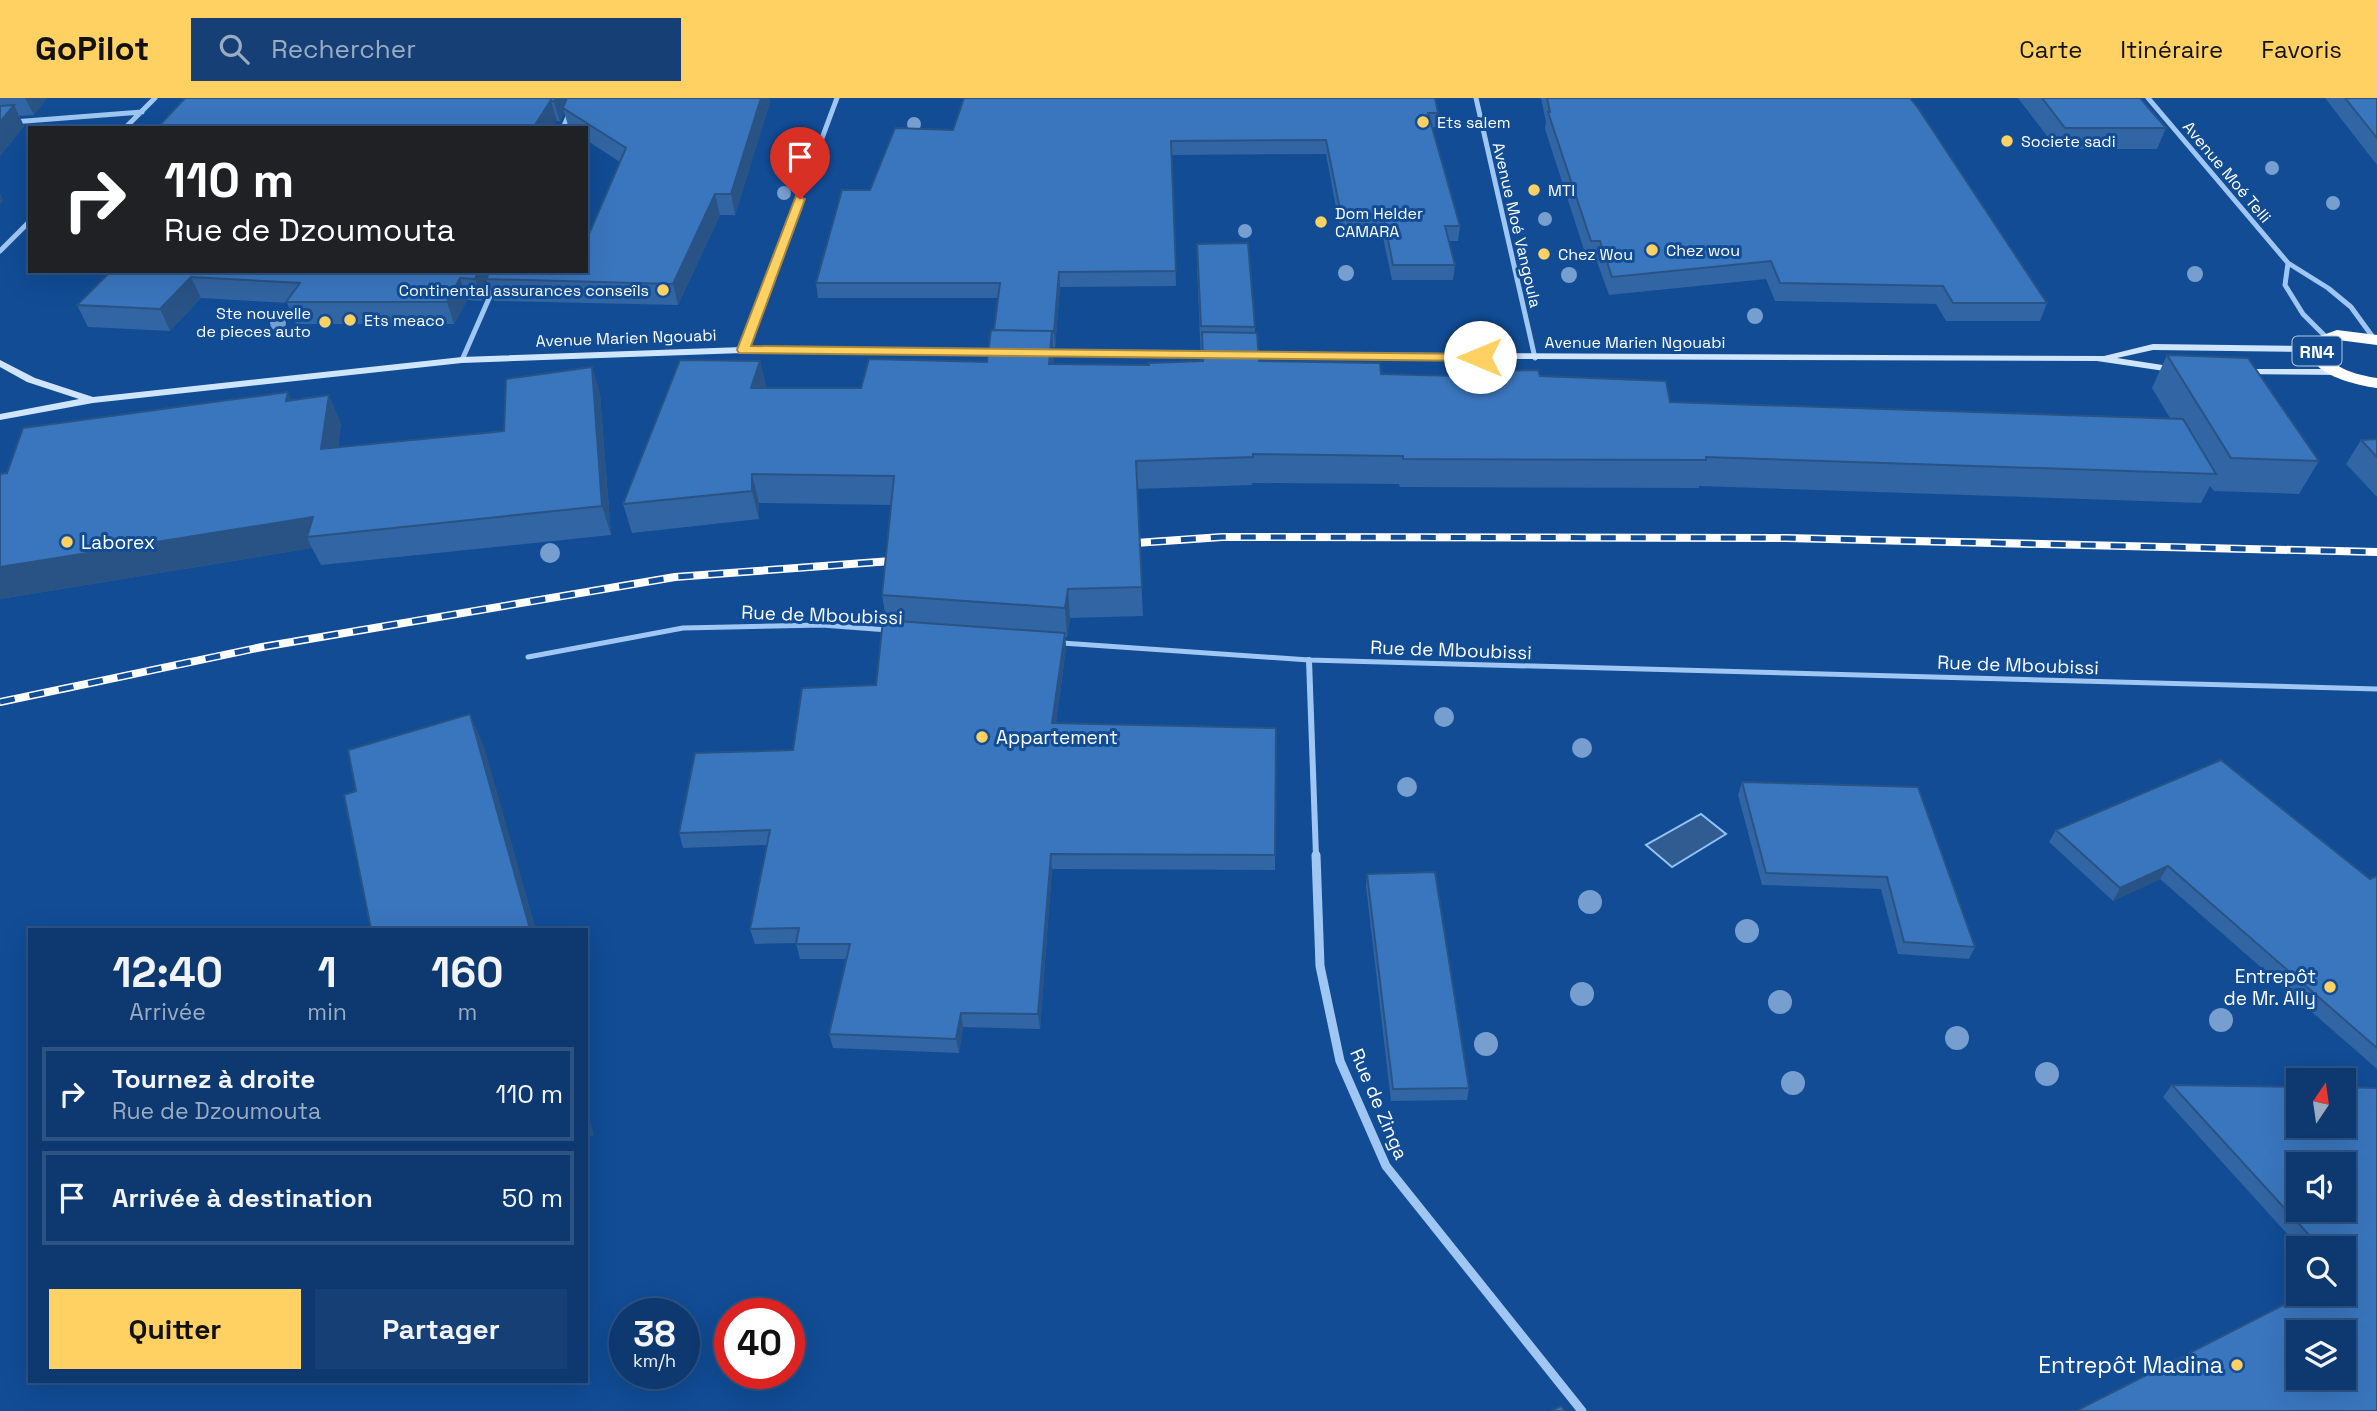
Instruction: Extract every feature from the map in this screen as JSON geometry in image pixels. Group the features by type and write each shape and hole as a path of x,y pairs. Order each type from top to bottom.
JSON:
{"highway":[{"name":"RN4","path":"2375,384 2339,372 2319,357 2321,343 2351,335 2376,340"}],"street":[{"path":"127,126 155,98"},
{"path":"565,126 576,98"},
{"path":"743,350 837,98"},
{"name":"Avenue Moé Vangoula","path":"1476,98 1535,358"},
{"name":"Avenue Moé Telli","path":"2148,98 2288,263 2329,288 2351,307 2376,340"},
{"path":"0,123 142,112"},
{"path":"0,251 28,224"},
{"path":"2288,263 2286,285 2321,343"},
{"path":"462,360 500,273"},
{"name":"Avenue Marien Ngouabi","path":"2097,358 2153,347 2321,343"},
{"name":"Avenue Marien Ngouabi","path":"0,417 93,400 462,360 743,350 1535,358 2097,358 2185,371"},
{"path":"0,363 31,380 93,400"},
{"path":"2227,372 2339,372"},
{"name":"Rue de Zinga","path":"1309,660 1320,966 1340,1061 1386,1166 1582,1411"}],"lane":[{"name":"Rue de Mboubissi","path":"528,657 683,628 822,625 891,630"},
{"name":"Rue de Mboubissi","path":"1058,642 1309,660 2377,689"}],"water":[{"path":"1701,814 1726,834 1672,867 1646,845"}],"building":[{"path":"185,98 556,98 554,102 551,100 534,126 159,126"},
{"path":"567,98 761,98 731,194 715,194 673,284 486,279 489,273 588,273 588,234 626,148 563,108"},
{"path":"964,98 1435,98 1438,113 1428,113 1460,226 1445,226 1455,265 1393,265 1383,214 1341,214 1326,140 1171,141 1176,271 1059,272 1054,332 994,330 1000,283 816,283 842,190 870,190 895,128 953,130"},
{"path":"1547,98 1910,98 2047,303 1953,303 1943,286 1780,283 1771,261 1612,277 1600,241 1591,241 1548,112"},
{"path":"2042,98 2140,98 2166,128 2065,128"},
{"path":"2345,98 2377,98 2377,138"},
{"path":"14,105 0,122 0,106"},
{"path":"1248,243 1255,327 1201,326 1197,244"},
{"path":"109,273 477,273 475,279 460,278 447,302 286,302 300,283 191,277 160,309 77,305"},
{"path":"991,330 1052,331 1049,364 1149,365 1203,361 1202,332 1257,333 1259,361 1380,363 1381,374 1493,377 1492,371 1538,370 1540,376 1666,381 1670,402 2183,419 2216,474 1706,457 1706,460 1403,459 1403,456 1253,454 1253,457 1136,461 1142,587 1068,589 1065,608 882,595 894,476 752,474 752,491 623,504 680,360 760,361 751,388 861,388 869,359 987,362"},
{"path":"2167,355 2248,358 2319,461 2231,458"},
{"path":"592,367 602,506 307,537 313,517 0,567 0,474 7,473 23,428 288,392 286,401 329,395 321,449 504,431 506,379"},
{"path":"2377,439 2377,457 2361,440"},
{"path":"883,620 1065,633 1052,723 1276,728 1275,855 1051,854 1038,1014 961,1013 956,1039 829,1034 850,944 796,944 799,928 750,929 770,830 679,833 695,753 793,750 802,688 876,685"},
{"path":"470,714 530,928 371,928 344,795 356,791 348,750"},
{"name":"Entrepôt de Mr. Ally","path":"2221,760 2370,879 2377,876 2377,1048 2168,866 2120,888 2056,830"},
{"path":"1742,782 1918,787 1975,947 1904,942 1887,877 1766,873"},
{"path":"1435,872 1469,1088 1393,1089 1367,874"},
{"path":"2172,1085 2286,1087 2286,1138 2356,1138 2356,1087 2377,1088 2377,1411 2076,1411 2286,1304 2286,1306 2356,1306 2356,1236 2310,1236 2297,1222 2356,1222 2356,1152 2286,1152 2286,1210"},
{"path":"1561,1406 1565,1411 1551,1411"}],"railway":[{"path":"1121,544 1222,537 1786,538 2377,552"},
{"path":"0,702 262,647 675,577 905,560"}],"place":[{"name":"Ets salem","path":"1423,122"},
{"name":"Societe sadi","path":"2007,141"},
{"name":"MTI","path":"1534,190"},
{"name":"Dom Helder CAMARA","path":"1321,222"},
{"name":"Chez wou","path":"1652,250"},
{"name":"Chez Wou","path":"1544,254"},
{"name":"Continental assurances conseîls","path":"663,290"},
{"name":"Ets meaco","path":"350,320"},
{"name":"Ste nouvelle de pieces auto","path":"325,322"},
{"name":"Laborex","path":"67,542"},
{"name":"Appartement","path":"982,737"},
{"name":"Entrepôt de Mr. Ally","path":"2330,987"},
{"name":"Entrepôt Madina","path":"2237,1365"}],"route":[{"path":"800,199 743,350 1480,357"}]}
